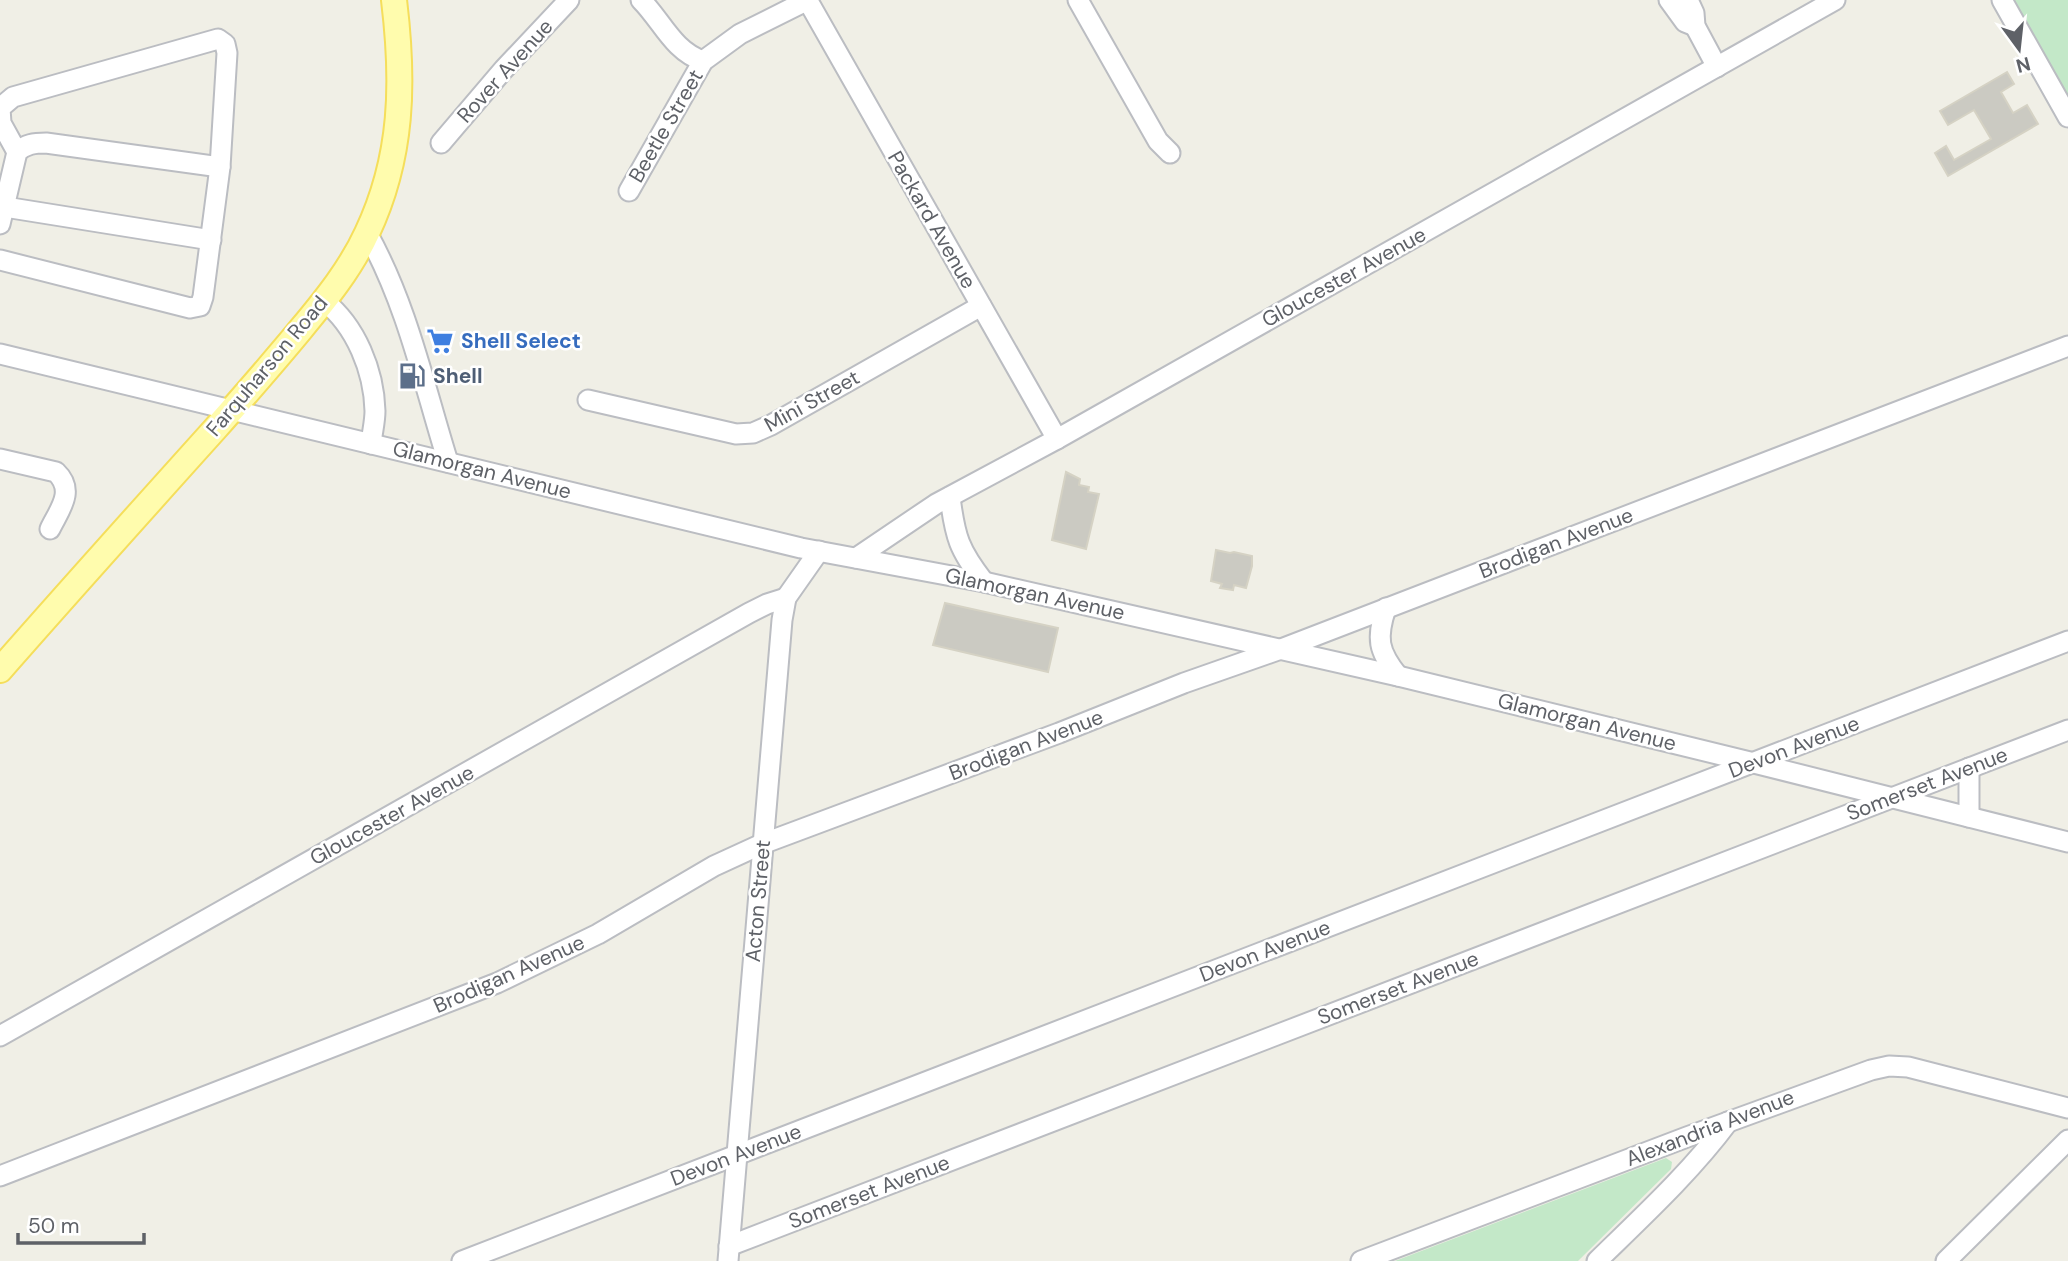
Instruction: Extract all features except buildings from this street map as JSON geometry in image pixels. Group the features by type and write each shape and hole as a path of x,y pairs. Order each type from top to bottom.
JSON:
{"main road":[{"name":"Farquharson Road","path":"0,670 232,410 344,275 367,233 386,181 396,139 400,56 394,0"}],"street":[{"name":"Rover Avenue","path":"441,143 569,0"},
{"path":"641,0 683,51 703,61 740,34 808,1"},
{"path":"1078,0 1158,141 1170,153"},
{"name":"Gloucester Avenue","path":"856,558 905,523 950,497 1835,0"},
{"path":"2002,0 2068,117"},
{"name":"Packard Avenue","path":"808,1 1057,439"},
{"path":"1680,3 1685,22 1695,26 1717,67"},
{"path":"0,260 190,308 200,306 220,167 227,52 225,44 218,39 13,97 0,108 1,123 17,152"},
{"name":"Beetle Street","path":"629,191 703,61"},
{"path":"211,240 3,216 17,152 24,146 46,143 220,167"},
{"path":"367,233 388,272 405,318 448,462"},
{"path":"324,301 352,332 363,356 373,392 375,412 371,444"},
{"name":"Mini Street","path":"588,400 736,434 753,433 981,306"},
{"name":"Brodigan Avenue","path":"0,1176 498,983 598,934 714,866 762,844 1059,733 1184,682 1281,649 2068,346"},
{"name":"Glamorgan Avenue","path":"0,354 819,551 984,582 1398,676 1754,762 2068,842"},
{"path":"0,459 56,472 62,478 66,486 66,496 50,529"},
{"path":"950,497 954,526 961,548 984,582"},
{"name":"Acton Street","path":"728,1254 782,620 786,598 819,551"},
{"name":"Gloucester Avenue","path":"0,1036 749,613 786,598"},
{"path":"1386,608 1379,639 1387,662 1398,676"},
{"name":"Devon Avenue","path":"462,1261 2068,641"},
{"name":"Somerset Avenue","path":"728,1254 2068,730"},
{"path":"1969,768 1969,817"},
{"name":"Alexandria Avenue","path":"1361,1261 1851,1076 1889,1066 1908,1067 2068,1108"},
{"path":"1597,1261 1694,1164 1728,1122"},
{"path":"1946,1261 2068,1140"}],"green space":[{"path":"2012,0 2068,0 2068,99"},
{"path":"1666,1158 1672,1162 1671,1169 1578,1261 1395,1261"}],"place":[{"name":"Shell Select","path":"440,341"},
{"name":"Shell","path":"412,376"}]}
